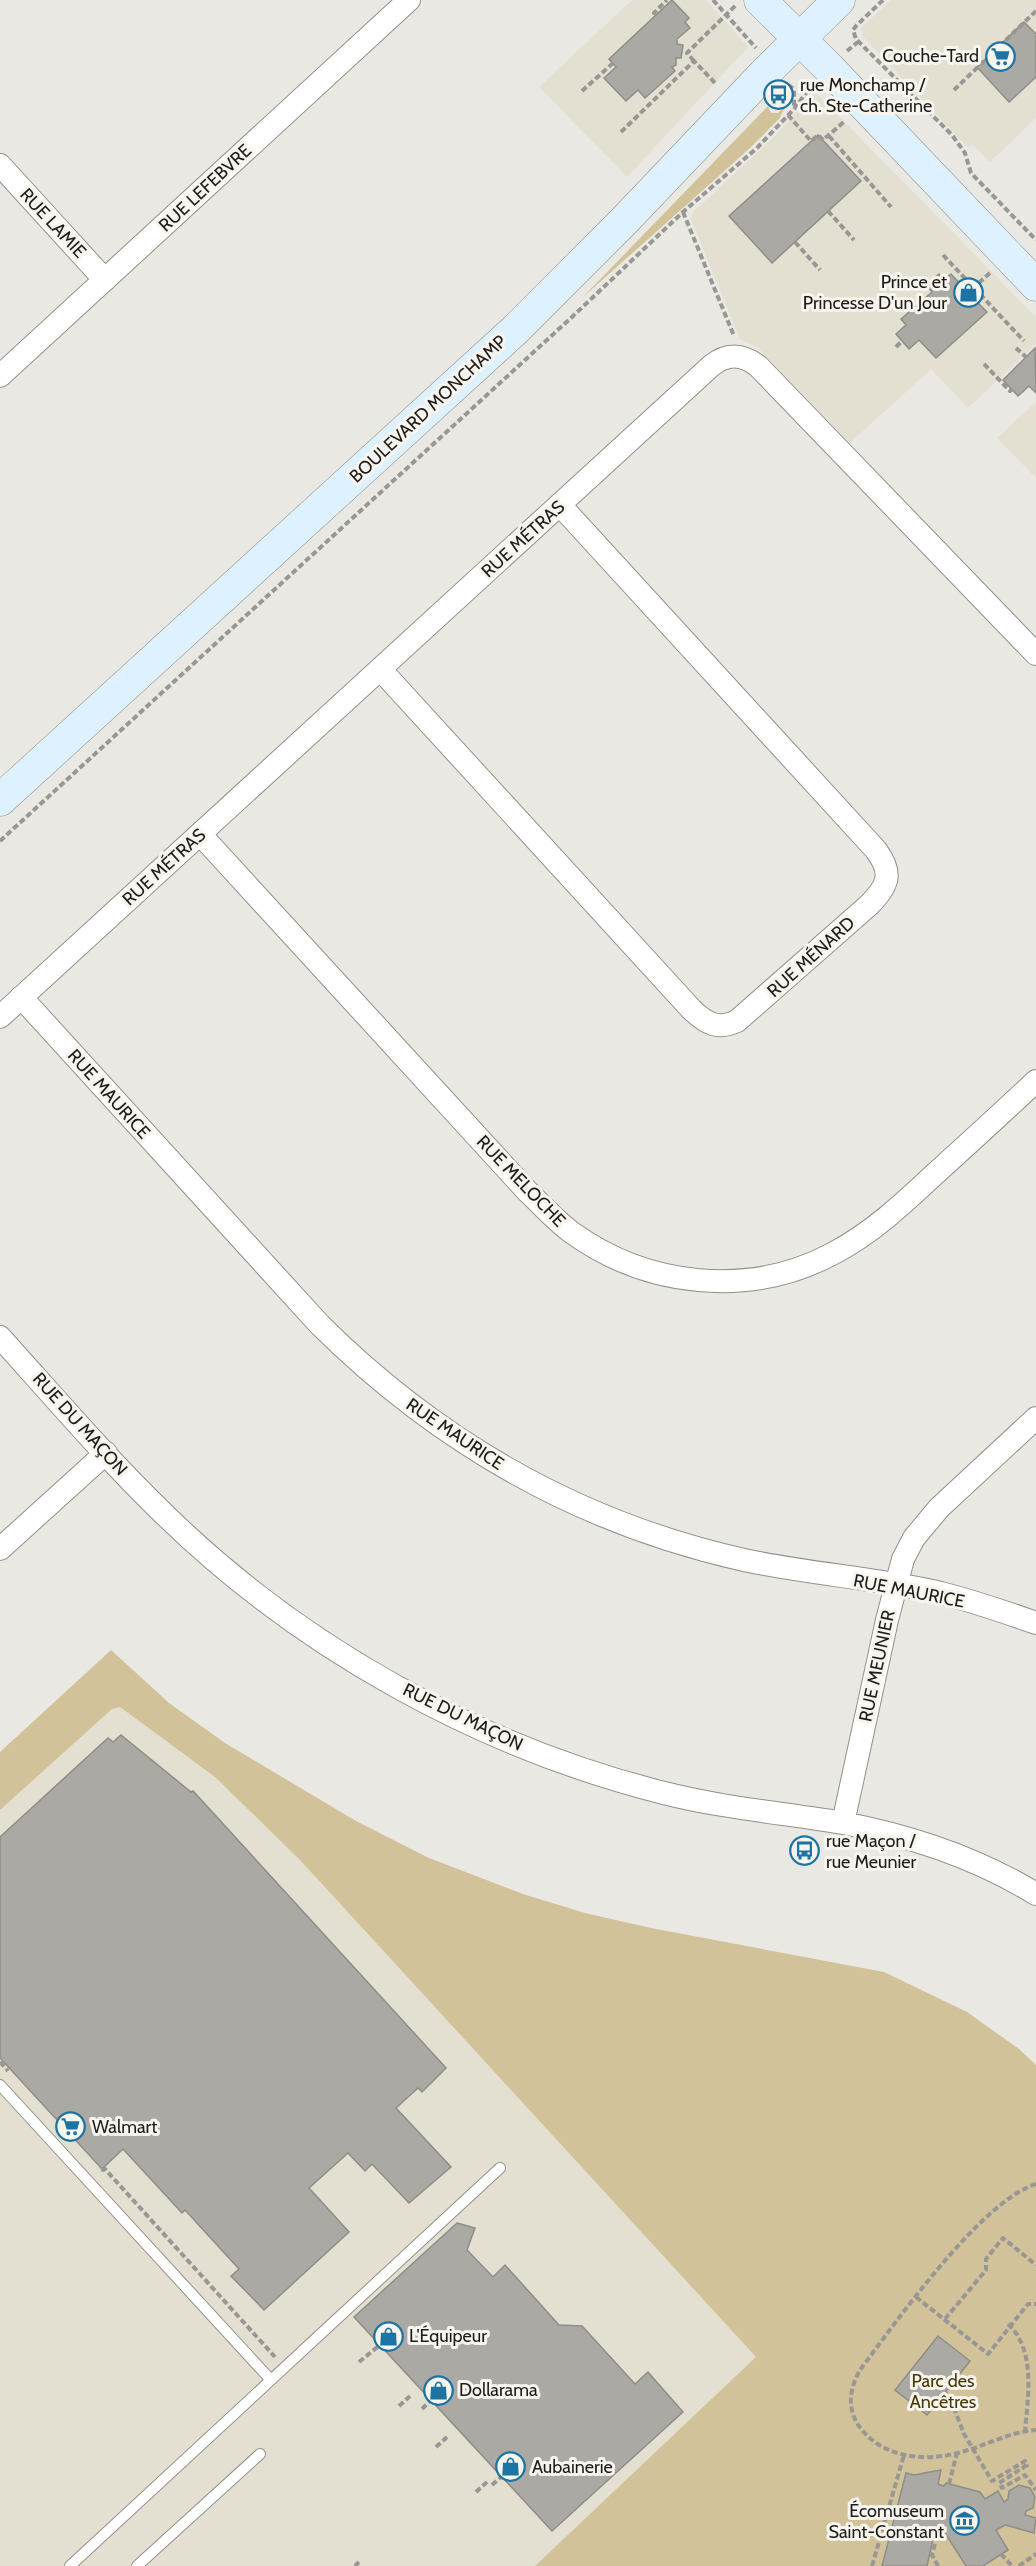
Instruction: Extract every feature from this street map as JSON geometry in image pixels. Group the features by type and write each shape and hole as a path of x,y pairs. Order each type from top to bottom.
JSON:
{"street":[{"name":"RUE LEFEBVRE","path":"0,376 410,0"},
{"name":"BOULEVARD MONCHAMP","path":"0,800 515,330 839,0"},
{"path":"748,2 800,39 1036,285"},
{"name":"RUE LAMIE","path":"0,165 105,280"},
{"name":"RUE MÉTRAS","path":"0,1017 718,361 726,357 747,358 769,377 1036,654"},
{"name":"RUE MÉNARD","path":"380,669 692,1011 709,1024 728,1026 746,1015 869,905 883,888 887,878 887,868 876,849 560,505"},
{"name":"RUE MELOCHE","path":"200,834 520,1183 556,1219 590,1245 645,1270 705,1282 734,1281 783,1274 832,1254 858,1239 891,1213 1036,1081"},
{"name":"RUE MAURICE","path":"21,997 320,1325 398,1396 464,1444 547,1491 660,1538 744,1560 941,1594 1036,1623"},
{"name":"RUE DU MAÇON","path":"0,1337 106,1454 166,1516 231,1574 370,1671 434,1705 532,1751 629,1784 728,1807 843,1823 965,1856 1036,1894"},
{"name":"RUE MEUNIER","path":"843,1823 895,1585 903,1559 924,1525 1036,1418"},
{"path":"0,1549 106,1454"}],"lane":[{"path":"0,2085 270,2379"},
{"path":"70,2566 500,2168"},
{"path":"137,2566 260,2454"}],"path":[{"path":"656,14 654,13 667,0"},
{"path":"712,0 754,44"},
{"path":"883,0 856,26 854,36 952,135 965,153 971,173 1036,240"},
{"path":"716,84 684,53 726,14 748,2"},
{"path":"954,90 1036,11"},
{"path":"842,54 858,42"},
{"path":"621,132 694,61"},
{"path":"582,92 613,63"},
{"path":"789,86 794,89 794,108"},
{"path":"788,115 811,141 818,135 823,141 847,119"},
{"path":"829,136 891,207"},
{"path":"828,211 854,240"},
{"path":"683,212 736,340"},
{"path":"795,242 820,270"},
{"path":"943,255 1024,341"},
{"path":"973,289 994,270"},
{"path":"896,347 902,341"},
{"path":"1016,348 1026,357"},
{"path":"984,364 1010,391 1012,389"},
{"path":"1036,2184 1010,2198 989,2215 935,2273 860,2370 853,2383 851,2396 851,2411 868,2438 887,2450 904,2455 926,2458 957,2453 1002,2436 1036,2430"},
{"path":"945,2319 986,2270 986,2259 1003,2238 1036,2265"},
{"path":"916,2296 988,2354 1028,2304 1036,2303"},
{"path":"1009,2325 1018,2333 1025,2350 1028,2368 1025,2431"},
{"path":"359,2362 380,2345"},
{"path":"945,2392 952,2403 958,2421 992,2481 1025,2461 1027,2464 999,2483 1002,2488 1025,2475 1036,2490"},
{"path":"399,2406 410,2396"},
{"path":"422,2409 431,2400"},
{"path":"436,2447 447,2437"},
{"path":"949,2484 957,2453"},
{"path":"872,2566 904,2455"},
{"path":"492,2485 502,2476"},
{"path":"476,2492 488,2481"},
{"path":"938,2566 932,2555 938,2531 943,2532"},
{"path":"1001,2554 1012,2566"},
{"path":"1019,2566 1036,2554"}],"shaded area":[{"path":"632,0 706,0 748,47 627,177 539,87"},
{"path":"891,0 1036,0 1036,118 990,162 973,145 967,147 863,37 861,28"},
{"path":"815,92 1036,317 1036,344 968,408 931,369 850,443 758,348 740,339 691,219 693,212 775,136"},
{"path":"1036,402 1036,478 997,438"},
{"path":"120,1707 215,1777 300,1860 757,2358 535,2566 0,2566 0,1810 112,1709"}],"green space":[{"path":"787,104 779,119 749,149 582,298 768,106 771,113 778,113"},
{"name":"Parc des Ancêtres","path":"111,1650 169,1703 225,1743 356,1821 429,1858 523,1894 585,1913 651,1928 884,1972 967,2012 1019,2049 1036,2065 1036,2566 535,2566 756,2357 300,1860 215,1777 120,1707 112,1709 0,1810 0,1752"}],"building":[{"path":"672,0 689,18 685,22 690,28 677,39 677,44 683,45 681,58 676,58 676,65 672,67 675,71 645,98 638,90 626,101 604,78 616,67 609,59"},
{"path":"1024,22 1036,34 1036,77 1009,102 977,67"},
{"path":"818,135 861,181 772,263 729,216"},
{"path":"939,274 944,280 951,274 964,288 967,284 975,294 972,297 987,312 936,358 919,340 909,349 896,334 906,325 901,319 932,292 926,285"},
{"path":"1035,348 1036,393 1029,386 1018,396 1003,380"},
{"path":"121,1735 191,1792 193,1791 446,2068 422,2092 418,2088 396,2108 451,2167 409,2203 372,2164 365,2171 348,2153 309,2188 349,2232 264,2310 231,2276 239,2269 185,2210 182,2213 123,2149 102,2169 0,2058 0,1837 108,1738 113,1742"},
{"path":"457,2223 475,2228 467,2250 493,2277 505,2265 559,2325 582,2326 635,2384 648,2372 683,2412 552,2531 354,2317"},
{"path":"938,2336 970,2361 927,2415 895,2390"},
{"name":"Écomuseum Saint-Constant","path":"941,2470 938,2484 944,2486 946,2483 980,2492 985,2499 998,2491 1004,2502 1008,2499 1009,2491 1019,2485 1030,2488 1035,2497 1033,2508 1026,2511 1025,2515 1036,2518 1034,2533 1005,2525 996,2530 1008,2550 983,2566 966,2566 945,2533 935,2530 927,2566 882,2566 906,2473 914,2475"}],"place":[{"name":"Couche-Tard","path":"1000,56"},
{"name":"rue Monchamp / ch. Ste-Catherine","path":"779,95"},
{"name":"Prince et Princesse D'un Jour","path":"968,292"},
{"name":"rue Maçon / rue Meunier","path":"805,1851"},
{"name":"Walmart","path":"71,2127"},
{"name":"L'Équipeur","path":"388,2336"},
{"name":"Dollarama","path":"438,2390"},
{"name":"Aubainerie","path":"511,2467"},
{"name":"Écomuseum Saint-Constant","path":"965,2521"}]}
